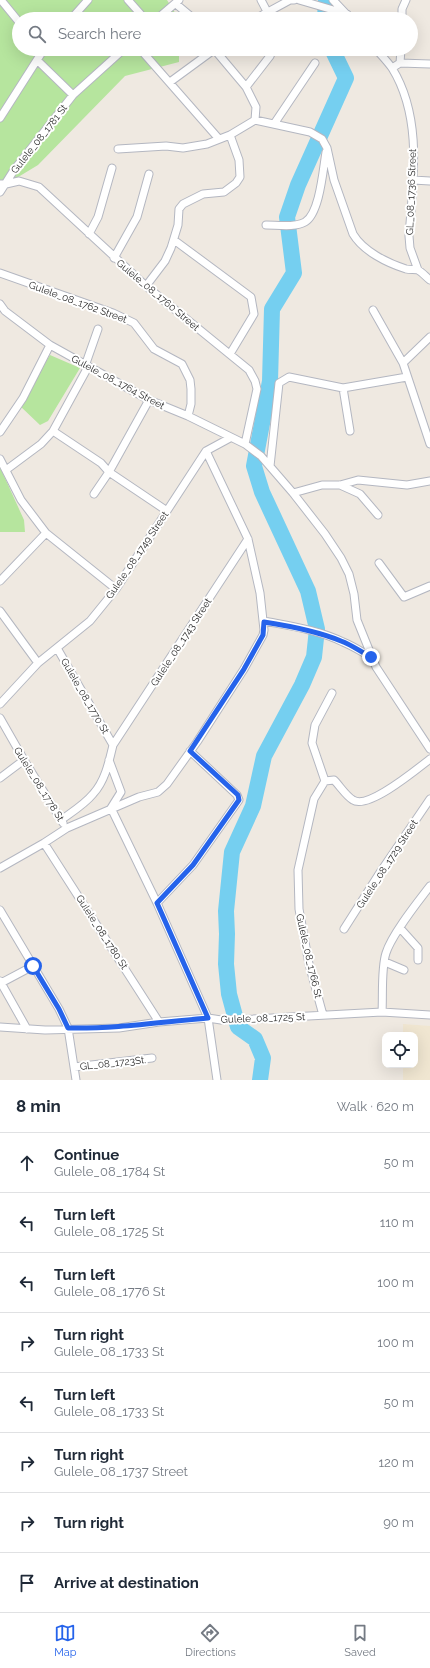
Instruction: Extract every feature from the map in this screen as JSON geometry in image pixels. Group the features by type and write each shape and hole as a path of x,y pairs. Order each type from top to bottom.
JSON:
{"street":[{"path":"1,0 12,13"},
{"path":"77,12 87,0"},
{"path":"128,0 139,12"},
{"path":"261,0 268,11 290,0 294,0"},
{"path":"299,0 336,12"},
{"path":"333,0 345,12"},
{"path":"399,0 402,9"},
{"path":"402,9 406,0"},
{"path":"165,12 178,2 187,12"},
{"path":"0,118 39,56"},
{"name":"Gulele_08_1781 St","path":"0,192 3,184 74,95 116,56"},
{"path":"146,56 219,139"},
{"path":"170,82 205,56"},
{"path":"220,56 246,87 256,108 255,120"},
{"path":"246,87 270,56"},
{"name":"GL_08_1736 Street","path":"382,56 392,68 405,97 411,117 414,156 409,236 410,248 418,270"},
{"path":"400,56 400,63"},
{"name":"Gulele_08_1781 St","path":"37,60 74,95"},
{"path":"274,124 315,63"},
{"path":"392,68 400,63 430,64"},
{"path":"118,149 166,146 184,148 207,144 230,135 255,120 310,132 322,139 327,148 334,180 353,234 361,245 388,261 407,269 418,270 430,280"},
{"path":"146,286 165,261 174,240 179,209 183,204 203,194 224,192 236,183 240,177 239,160 230,135"},
{"path":"266,225 296,225 305,222 312,216 317,204 327,148"},
{"path":"89,234 98,217 112,168"},
{"path":"114,258 137,217 149,174"},
{"path":"413,180 430,180"},
{"name":"Gulele_08_1760 Street","path":"3,184 19,181 39,187 146,286 249,370 255,381 257,389 245,444"},
{"path":"174,240 250,297 254,314 230,354"},
{"name":"Gulele_08_1762 Street","path":"0,273 113,312 134,323 154,349 182,364 190,380 191,404 188,416"},
{"name":"Gulele_08_1764 Street","path":"0,304 2,314 50,345 149,400 188,416 230,438 245,444 261,456 293,493"},
{"path":"373,310 403,363 430,444"},
{"path":"6,470 41,444 53,431 87,366 98,329"},
{"path":"403,363 430,337"},
{"path":"0,432 23,398 50,345"},
{"path":"270,466 279,383 289,377 343,388 407,377"},
{"path":"343,388 350,431"},
{"path":"94,494 109,472 149,400"},
{"path":"53,431 101,463 109,472 167,511"},
{"path":"0,868 44,843 66,828 139,797 158,792 168,784 244,669 263,635 264,622 260,593 248,539 206,451 230,438"},
{"name":"Gulele_08_1749 Street","path":"0,704 38,663 90,621 116,589 206,451"},
{"path":"0,459 21,500 46,534 116,589"},
{"path":"430,481 407,484 358,480 340,485 322,485 293,493 334,546 349,574 358,620 371,657 392,693 430,749"},
{"path":"340,485 360,494 378,515"},
{"path":"0,581 46,534"},
{"name":"Gulele_08_1743 Street","path":"61,820 93,795 102,782 113,745 248,539"},
{"path":"379,563 404,597 430,586"},
{"path":"0,611 38,663"},
{"path":"264,622 297,628 333,638 371,657"},
{"name":"Gulele_08_1770 St","path":"57,648 113,745"},
{"path":"332,693 315,725 312,743 325,781 334,780 352,800 358,802 376,797 394,786 430,759"},
{"name":"Gulele_08_1778 St","path":"0,718 66,828"},
{"path":"157,903 193,865 239,800 238,795 190,751"},
{"path":"0,778 24,760"},
{"path":"109,760 122,792 111,808"},
{"name":"Gulele_08_1766 St","path":"323,1015 309,964 299,909 298,870 314,799 325,781"},
{"name":"Gulele_08_1729 Street","path":"344,929 430,799"},
{"path":"111,808 157,903 208,1018 215,1080"},
{"name":"Gulele_08_1780 St","path":"44,843 159,1022"},
{"path":"382,1012 386,954 390,944 400,928 430,886"},
{"path":"0,910 59,1009 68,1028 76,1080"},
{"path":"400,928 418,948 418,960"},
{"path":"385,962 404,970"},
{"path":"27,1029 1,982 33,966"},
{"name":"Gulele_08_1725 St","path":"0,1027 27,1029 120,1028 159,1022 208,1018 221,1020 253,1019 382,1012 430,1016"},
{"name":"GL_08_1723St.","path":"74,1067 152,1058"}],"shaded area":[{"path":"403,1024 430,1026 430,1080 403,1080 403,1068 418,1068 418,1032 403,1032"}],"green space":[{"path":"0,0 167,0 175,12 12,12 12,56 179,56 179,62 125,76 38,165 0,188"},
{"path":"50,355 80,368 48,421 40,425 19,405"},
{"path":"0,467 24,520 25,532 0,532"}],"waterway":[{"path":"325,12 326,0"},
{"path":"260,1080 263,1058 255,1039 238,1027 229,994 226,964 226,911 232,852 253,806 264,756 302,685 314,657 317,629 308,591 262,492 254,466 270,381 272,309 294,273 287,217 298,185 346,78 335,56"}],"route":[{"path":"33,966 59,1009 68,1028 120,1028 159,1022 208,1018 157,903 205,850 239,800 239,797 208,766 190,751 244,669 263,635 264,622 297,628 333,638 371,657"}]}
